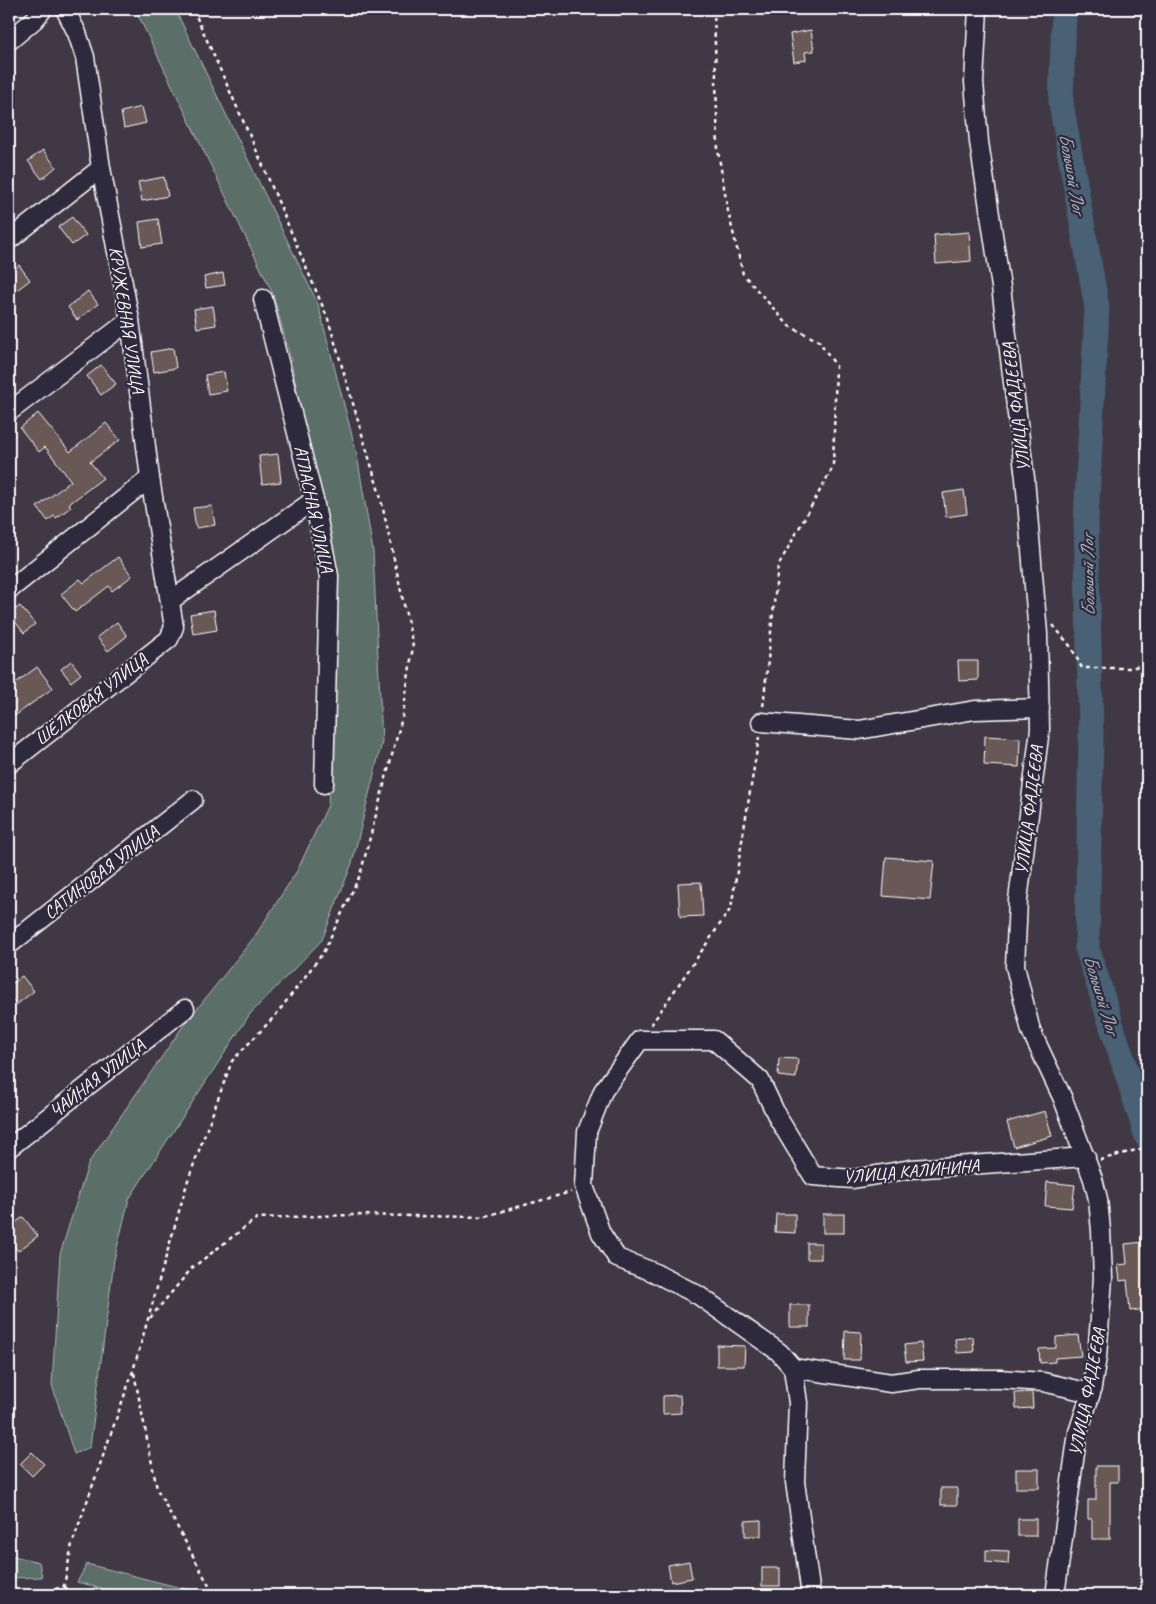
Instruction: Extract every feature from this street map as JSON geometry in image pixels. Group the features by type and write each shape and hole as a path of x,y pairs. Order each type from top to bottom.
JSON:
{"street":[{"path":"9,41 34,20 43,9"},
{"name":"КРУЖЕВНАЯ УЛИЦА","path":"65,9 77,33 85,57 101,168 130,320 150,478 174,627 172,634"},
{"name":"УЛИЦА ФАДЕЕВА","path":"978,9 974,82 979,142 1001,287 1024,478 1035,602 1040,708 1018,900 1015,966 1031,1031 1063,1099 1087,1160 1098,1199 1103,1278 1099,1340 1091,1393 1078,1432 1055,1595"},
{"path":"9,240 101,168"},
{"name":"АТЛАСНАЯ УЛИЦА","path":"263,298 314,500 329,576 324,784"},
{"path":"9,412 130,320"},
{"path":"9,590 150,478"},
{"path":"170,601 314,500"},
{"name":"ШЁЛКОВАЯ УЛИЦА","path":"9,764 172,634"},
{"path":"761,722 859,730 976,710 1040,708"},
{"name":"САТИНОВАЯ УЛИЦА","path":"9,945 193,800"},
{"name":"ЧАЙНАЯ УЛИЦА","path":"9,1148 185,1009"},
{"path":"640,1040 603,1091 587,1132 584,1186 601,1233 617,1258 653,1272 698,1295 779,1352 793,1368 798,1403 795,1482 811,1595"},
{"name":"УЛИЦА КАЛИНИНА","path":"640,1040 714,1040 760,1080 778,1118 813,1176 853,1179 911,1169 1087,1160"},
{"path":"793,1368 891,1383 919,1380 1000,1379 1042,1382 1091,1393"}],"path":[{"path":"64,1586 72,1544 134,1371 188,1180 232,1061 275,1016 324,953 360,875 403,714 413,646 380,494 328,319 258,154 192,9"},
{"path":"640,1040 730,908 761,722 778,566 833,467 836,366 818,341 789,326 743,274 728,211 718,151 714,9"},
{"path":"1035,602 1071,647 1082,668 1131,668 1147,664"},
{"path":"1087,1160 1129,1153 1147,1147"},
{"path":"148,1320 192,1268 257,1218 352,1215 482,1217 563,1195 584,1186"},
{"path":"134,1371 157,1490 214,1595"},
{"path":"40,1595 64,1586"},
{"path":"64,1586 76,1595"},
{"path":"9,1591 36,1595"}],"green space":[{"path":"135,9 175,9 318,304 357,455 373,551 382,742 352,863 322,940 250,1014 129,1199 114,1260 90,1447 74,1454 52,1385 60,1254 89,1162 181,1029 255,936 297,871 328,805 334,703 326,531 290,357 273,294"},
{"path":"9,1555 39,1562 42,1577 9,1578"},
{"path":"87,1564 209,1595 128,1595 77,1582"}],"building":[{"path":"811,30 814,51 805,52 806,60 794,62 790,34"},
{"path":"142,107 146,123 124,128 121,112"},
{"path":"43,150 56,167 42,179 28,161"},
{"path":"164,177 168,196 142,201 138,182"},
{"path":"72,217 86,235 72,245 58,227"},
{"path":"158,219 162,244 142,247 139,222"},
{"path":"969,232 971,261 936,264 934,235"},
{"path":"19,265 30,280 9,296 9,273"},
{"path":"223,273 225,285 206,288 204,277"},
{"path":"88,291 98,304 77,320 68,307"},
{"path":"213,306 216,325 197,328 194,309"},
{"path":"173,348 176,368 154,372 151,352"},
{"path":"101,365 116,384 101,395 87,376"},
{"path":"224,372 227,391 208,394 205,375"},
{"path":"38,413 70,452 106,423 120,440 90,462 103,478 69,504 71,507 56,518 54,516 48,521 37,507 71,481 45,447 39,452 20,428"},
{"path":"278,454 281,482 262,484 259,456"},
{"path":"964,490 967,514 946,517 943,493"},
{"path":"212,506 215,525 196,528 193,508"},
{"path":"118,557 132,576 112,591 109,586 75,612 61,594 80,579 84,583"},
{"path":"20,606 35,624 24,633 9,614"},
{"path":"214,610 217,630 193,634 190,614"},
{"path":"117,622 127,636 108,651 97,637"},
{"path":"71,661 81,674 71,682 61,669"},
{"path":"958,661 978,661 978,680 959,681"},
{"path":"37,667 53,688 9,720 9,688"},
{"path":"985,736 1020,738 1019,767 984,765"},
{"path":"886,857 934,861 930,900 883,896"},
{"path":"701,882 703,916 680,917 678,883"},
{"path":"22,976 34,991 16,1005 9,995 9,986"},
{"path":"779,1058 798,1059 796,1078 778,1076"},
{"path":"1045,1111 1052,1136 1014,1147 1007,1122"},
{"path":"1047,1182 1075,1185 1072,1208 1045,1206"},
{"path":"776,1214 795,1214 795,1233 775,1232"},
{"path":"823,1214 844,1214 844,1233 823,1233"},
{"path":"23,1217 38,1236 18,1251 9,1239 9,1228"},
{"path":"1144,1242 1147,1309 1130,1311 1127,1280 1120,1281 1118,1265 1127,1264 1125,1244"},
{"path":"807,1243 821,1243 821,1259 807,1259"},
{"path":"790,1305 809,1305 809,1327 790,1327"},
{"path":"845,1331 861,1332 860,1360 844,1360"},
{"path":"1078,1335 1081,1356 1055,1358 1055,1362 1040,1363 1039,1349 1056,1348 1056,1337"},
{"path":"973,1337 974,1352 957,1353 955,1339"},
{"path":"921,1343 923,1361 906,1362 904,1345"},
{"path":"717,1345 745,1346 744,1366 717,1366"},
{"path":"1032,1392 1033,1408 1016,1409 1015,1393"},
{"path":"680,1395 681,1413 663,1414 663,1396"},
{"path":"32,1452 44,1464 32,1476 20,1464"},
{"path":"1096,1466 1118,1466 1118,1482 1110,1482 1110,1539 1092,1539 1092,1519 1088,1519 1088,1500 1096,1500"},
{"path":"1016,1469 1039,1469 1039,1488 1016,1488"},
{"path":"941,1488 957,1488 957,1505 941,1505"},
{"path":"1018,1519 1036,1519 1036,1536 1018,1536"},
{"path":"761,1520 761,1536 745,1536 745,1521"},
{"path":"986,1550 1009,1551 1008,1564 986,1562"},
{"path":"689,1561 692,1578 671,1582 668,1565"},
{"path":"762,1568 780,1568 780,1586 762,1586"}],"waterway":[{"name":"Большой Лог","path":"1064,9 1061,103 1097,308 1086,521 1091,733 1087,948 1147,1137"}]}
